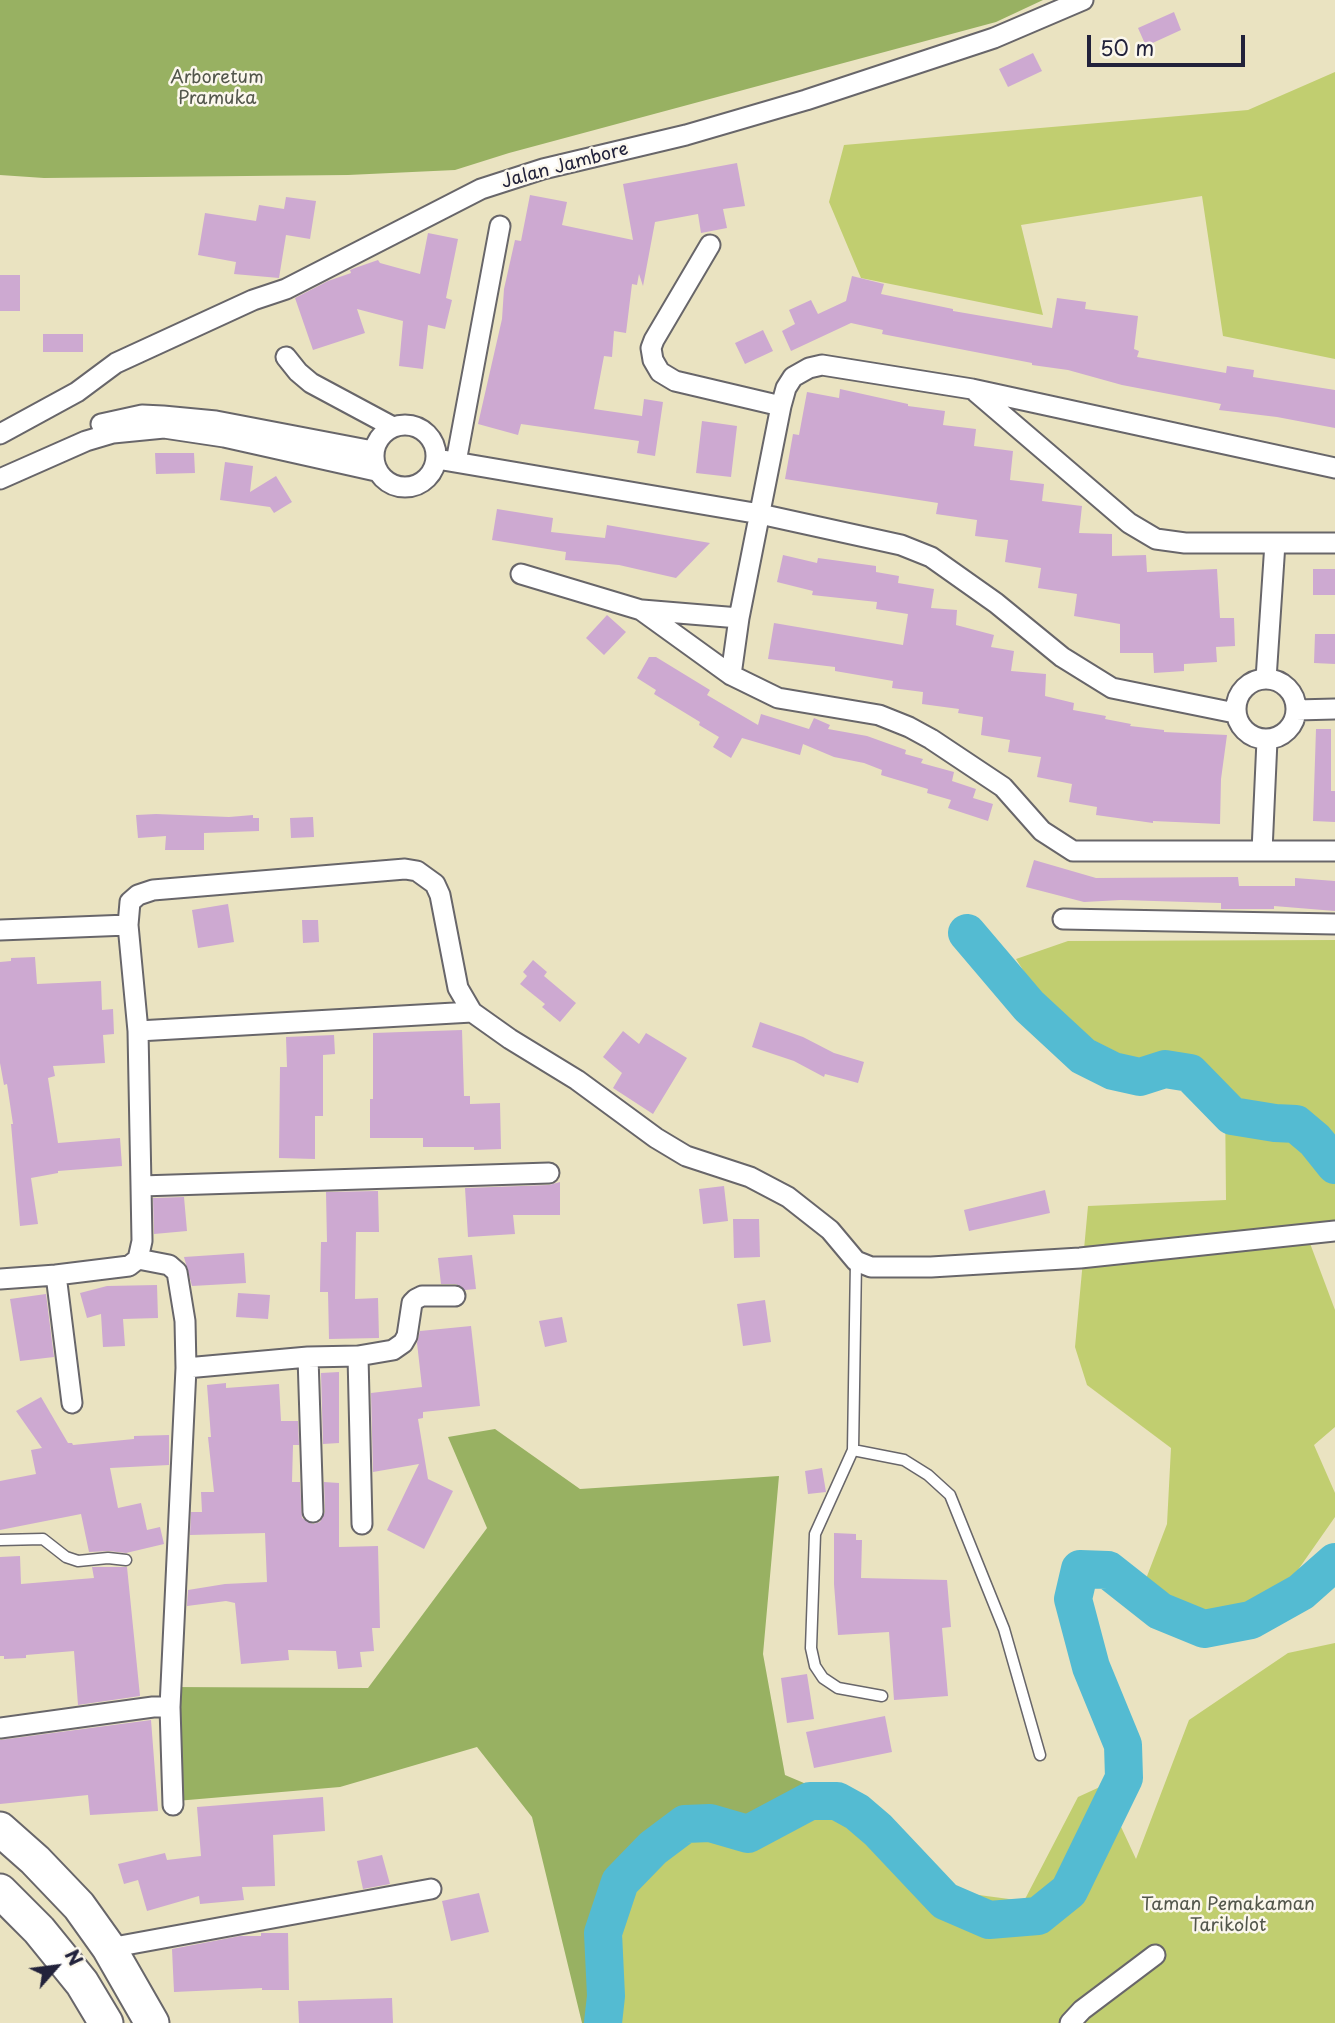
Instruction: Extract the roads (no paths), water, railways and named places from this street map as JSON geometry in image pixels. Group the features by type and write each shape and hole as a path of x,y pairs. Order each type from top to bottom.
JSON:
{"highway":[{"path":"0,1829 35,1860 79,1906 109,1948 152,2023"},
{"path":"0,1891 48,1940 82,1983 106,2023"}],"street":[{"name":"Jalan Jambore","path":"0,433 77,392 116,363 253,300 286,289 481,190 543,169 686,135 806,100 994,38 1083,0"},
{"path":"0,479 86,441 113,433 164,428 224,437 376,471 391,485 411,488 429,478 446,461 499,226"},
{"path":"710,244 654,340 651,348 653,360 660,372 675,381 781,406"},
{"path":"286,357 311,383 393,427"},
{"path":"731,675 739,618 781,406 786,388 793,377 809,368 822,365 972,389 1335,468"},
{"path":"972,389 1129,523 1156,539 1185,543 1335,543"},
{"path":"0,466 84,429 142,415 216,421 373,451"},
{"path":"376,471 373,451 380,436 393,427 408,425 424,431 446,461 760,514 901,545 931,557 996,603 1062,657 1112,688 1235,713"},
{"path":"1266,679 1275,543"},
{"path":"521,573 641,610 739,618"},
{"path":"641,610 731,675 778,698 878,715 909,727 1003,787 1042,831 1073,850 1335,851"},
{"path":"1266,679 1275,680 1285,686 1294,699 1296,710 1289,729 1278,737 1267,740 1257,739 1241,728 1235,713 1236,700 1243,688 1257,680 1266,679"},
{"path":"1296,710 1335,709"},
{"path":"1262,851 1267,740"},
{"path":"138,1259 142,1241 138,1031 128,925 129,908 133,898 153,890 405,869 417,870 435,884 440,895 458,988 472,1012 510,1040 577,1080 656,1138 686,1156 750,1177 788,1197 830,1230 856,1261 871,1267 1080,1258 1335,1231"},
{"path":"1063,919 1335,924"},
{"path":"0,930 128,925"},
{"path":"138,1031 472,1012"},
{"path":"141,1185 549,1172"},
{"path":"0,1279 122,1269 138,1259 169,1265 177,1272 185,1321 186,1368 170,1707 173,1805"},
{"path":"56,1275 72,1403"},
{"path":"186,1368 308,1357 358,1356 393,1350 407,1336 412,1303 416,1299 422,1296 455,1296"},
{"path":"358,1356 362,1524"},
{"path":"308,1357 313,1512"},
{"path":"0,1728 170,1707"},
{"path":"109,1948 431,1889"},
{"path":"1070,2023 1082,2010 1155,1955"}],"lane":[{"path":"856,1261 853,1450 815,1534 811,1647 815,1666 823,1678 838,1688 882,1696"},
{"path":"853,1450 904,1460 928,1475 950,1495 1004,1629 1040,1755"},
{"path":"0,1540 43,1539 66,1557 78,1561 108,1558 126,1560"}],"waterway":[{"path":"967,933 1029,1006 1083,1056 1113,1071 1140,1077 1165,1069 1190,1073 1232,1116 1296,1124 1315,1140 1335,1165"},
{"path":"603,2023 606,1996 603,1933 620,1882 653,1848 685,1824 710,1823 748,1834 810,1801 837,1801 857,1812 878,1830 945,1901 989,1920 1038,1916 1069,1891 1124,1778 1123,1745 1091,1667 1073,1599 1080,1569 1108,1570 1160,1611 1204,1629 1251,1620 1301,1592 1335,1562"}],"park label":[{"name":"Arboretum Pramuka","path":"217,88"},
{"name":"Taman Pemakaman Tarikolot","path":"1228,1916"}]}
